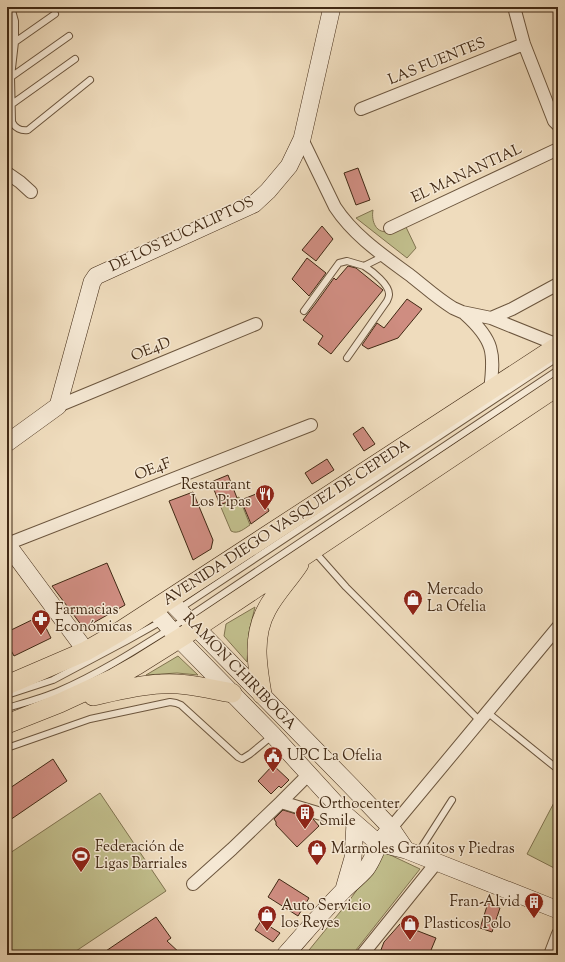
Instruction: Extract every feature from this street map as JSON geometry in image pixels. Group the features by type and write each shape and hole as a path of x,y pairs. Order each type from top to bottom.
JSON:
{"main road":[{"name":"AVENIDA DIEGO VASQUEZ DE CEPEDA","path":"7,724 60,703 136,666 174,618 490,390 558,345"},
{"name":"AVENIDA DIEGO VASQUEZ DE CEPEDA","path":"7,686 86,651 174,618 310,551 558,386"},
{"path":"262,694 257,666 257,634 267,609 310,551"},
{"path":"60,703 131,688 161,684 183,685 232,693"}],"street":[{"name":"DE LOS EUCALIPTOS","path":"58,406 92,282 96,276 254,204 289,166 302,139 332,7"},
{"path":"514,7 524,44 554,121 558,126"},
{"name":"LAS FUENTES","path":"361,109 524,44"},
{"path":"302,139 335,207 347,224 384,256 446,303 462,312 480,328 490,345 493,365 490,390"},
{"name":"EL MANANTIAL","path":"390,228 558,149"},
{"path":"7,173 31,192"},
{"path":"491,318 512,310 558,284"},
{"path":"462,312 491,318 558,345"},
{"name":"OE4D","path":"58,406 256,324"},
{"path":"7,443 58,406"},
{"name":"OE4F","path":"7,544 311,425"},
{"path":"7,544 86,651"},
{"name":"RAMON CHIRIBOGA","path":"174,618 232,693 273,735 351,820 378,843 411,852 558,910"},
{"name":"RAMON CHIRIBOGA","path":"174,618 262,694 391,828 411,852"},
{"path":"285,955 344,889 357,879 367,868 376,854 378,843 558,627"},
{"path":"193,884 237,845 309,774"},
{"path":"281,802 321,814 351,820 353,858 344,889"},
{"path":"362,955 437,862"},
{"path":"550,955 558,934"}],"lane":[{"path":"11,7 15,21 15,42 11,77 12,122 14,125 23,131 28,130 90,80"},
{"path":"15,42 55,14"},
{"path":"11,77 69,36"},
{"path":"12,104 75,59"},
{"path":"364,266 384,256"},
{"path":"304,311 339,263 347,261 364,266 379,278 388,289 390,295 347,358"},
{"path":"7,708 58,692 113,664 174,618 558,357"},
{"path":"7,695 53,680 174,618 558,370"},
{"path":"310,551 346,587 484,716 555,767"},
{"path":"7,748 90,719 170,702 181,705 242,759 273,735"},
{"path":"411,852 452,800"}],"shaded area":[{"path":"373,210 374,223 381,231 392,231 405,225 416,248 407,258 356,218"},
{"path":"239,497 250,525 241,531 234,532 231,531 220,505"},
{"path":"255,607 249,632 247,662 224,636 226,624"},
{"path":"178,656 198,675 177,673 146,675"},
{"name":"Federación de Ligas Barriales","path":"100,793 166,891 70,955 7,955 7,855"},
{"path":"558,795 558,870 527,854"},
{"path":"384,852 420,869 352,955 305,955 349,901"}],"building":[{"path":"358,168 370,200 356,205 344,173"},
{"path":"322,226 333,239 316,261 302,250"},
{"path":"307,258 326,273 309,296 292,279"},
{"path":"348,266 356,268 383,290 331,354 318,344 323,336 303,320 334,278 336,280"},
{"path":"407,299 422,309 398,338 368,349 362,345 377,323 384,328"},
{"path":"363,427 375,444 364,451 353,434"},
{"path":"327,459 334,470 312,484 305,473"},
{"path":"228,475 237,498 220,505 211,482"},
{"path":"193,492 213,540 211,549 193,560 169,501"},
{"path":"261,492 269,511 251,524 241,500"},
{"path":"107,563 125,605 86,627 82,626 52,586"},
{"path":"40,616 51,638 14,656 7,643 7,632"},
{"path":"53,759 67,781 7,822 7,790"},
{"name":"UPC La Ofelia","path":"273,765 289,780 281,788 279,786 271,794 258,781"},
{"path":"283,810 313,819 319,826 297,847 276,825 274,819"},
{"path":"279,879 309,898 298,916 268,897"},
{"path":"488,903 500,908 492,932 480,928"},
{"path":"156,917 171,938 167,941 182,955 100,955"},
{"name":"Auto Servicio los Reyes","path":"261,921 280,933 273,942 255,930"},
{"name":"Plasticos Polo","path":"400,924 436,938 429,955 379,955 384,942"}],"place":[{"name":"Restaurant Los Pipas","path":"265,511"},
{"name":"Mercado La Ofelia","path":"413,616"},
{"name":"Farmacias Económicas","path":"41,636"},
{"name":"UPC La Ofelia","path":"273,773"},
{"name":"Orthocenter Smile","path":"305,830"},
{"name":"Marmoles Granitos y Piedras","path":"317,866"},
{"name":"Federación de Ligas Barriales","path":"81,873"},
{"name":"Fran-Alvid","path":"534,919"},
{"name":"Auto Servicio los Reyes","path":"267,932"},
{"name":"Plasticos Polo","path":"410,941"}]}
